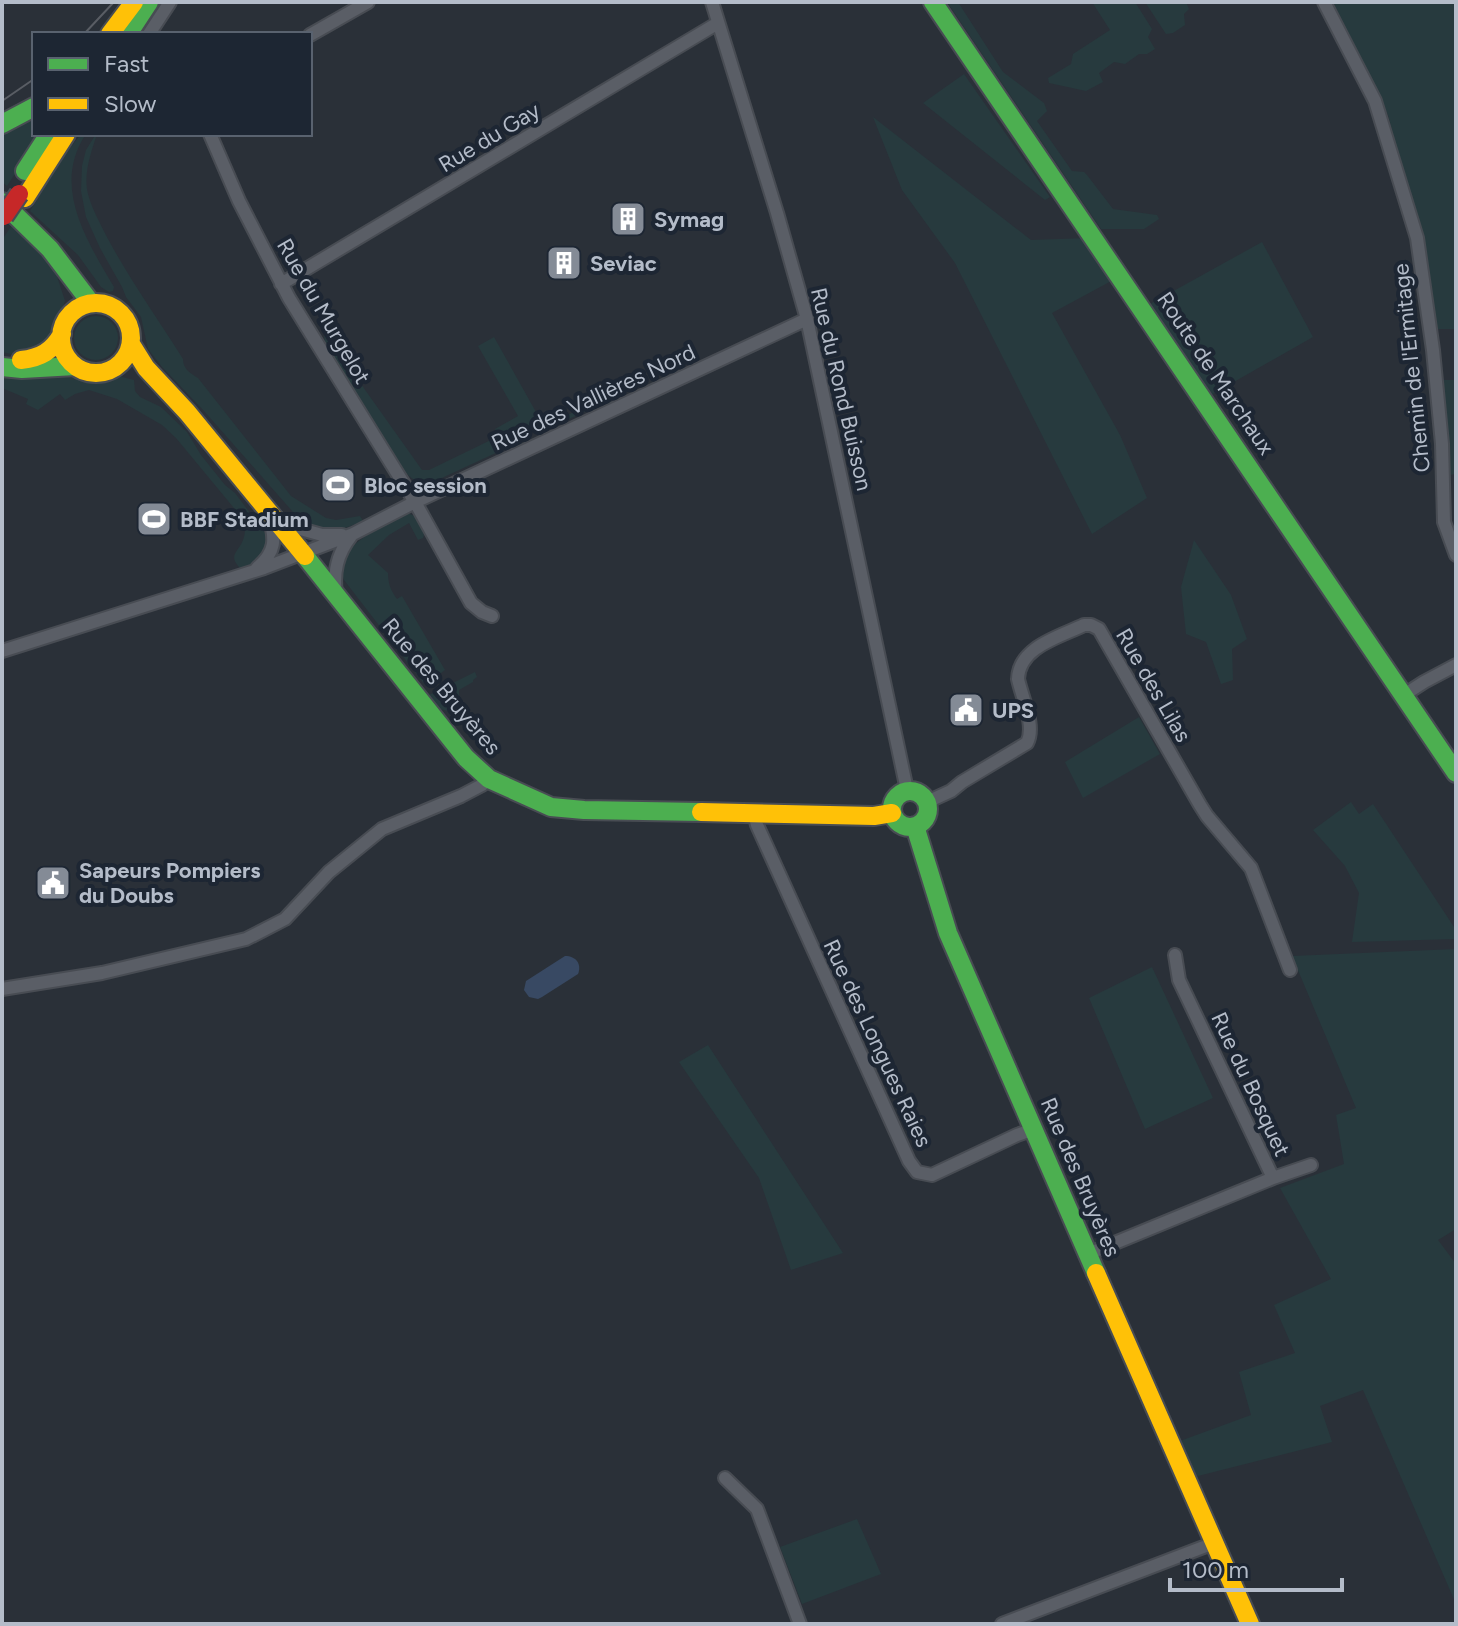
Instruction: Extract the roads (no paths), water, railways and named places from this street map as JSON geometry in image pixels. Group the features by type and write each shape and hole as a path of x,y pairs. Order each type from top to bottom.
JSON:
{"street":[{"path":"113,32 134,2"},
{"path":"129,32 149,2"},
{"path":"150,32 170,2"},
{"path":"312,34 368,2"},
{"name":"Rue du Rond Buisson","path":"712,2 807,319 907,790"},
{"name":"Route de Marchaux","path":"933,2 1456,773"},
{"name":"Chemin de l'Ermitage","path":"1324,2 1375,101 1417,238 1442,444 1444,522 1456,555"},
{"name":"Rue du Gay","path":"281,284 718,23"},
{"path":"2,124 32,108"},
{"path":"9,208 48,136"},
{"path":"9,208 57,136"},
{"path":"40,173 65,136"},
{"path":"9,208 73,136"},
{"name":"Rue du Murgelot","path":"211,136 239,201 281,284 415,502 471,603 492,616"},
{"path":"9,208 69,270 83,307"},
{"path":"2,357 25,360 41,356 55,347 68,317 83,307 102,303 122,313 131,333 128,354 121,363 103,373 93,373 75,366 2,367"},
{"name":"Rue des Vallières Nord","path":"2,651 258,570 353,534 807,319"},
{"path":"62,334 62,346 75,366"},
{"name":"Rue des Bruyères","path":"131,344 146,368 265,505 457,746 489,779 551,807 584,810 874,816 892,813"},
{"path":"112,369 139,377 187,412"},
{"path":"258,570 273,547 273,530 265,505"},
{"path":"279,523 322,535 353,534"},
{"path":"336,594 336,566 340,552 353,534"},
{"path":"258,570 295,566 320,574"},
{"name":"Rue des Lilas","path":"927,802 951,791 1027,743 1031,726 1018,679 1018,671 1025,657 1084,625 1091,625 1099,629 1207,816 1251,868 1290,970"},
{"path":"1404,695 1456,665"},
{"path":"2,989 102,973 246,939 285,919 329,872 382,829 461,796 489,779"},
{"path":"907,790 917,792 927,802 927,814 921,824 902,826 895,821 891,807 896,796 907,790"},
{"name":"Rue des Longues Raies","path":"754,813 896,1133 917,1172 932,1175 1034,1129"},
{"name":"Rue des Bruyères","path":"915,826 948,933 1250,1624"},
{"name":"Rue du Bosquet","path":"1088,1254 1273,1178 1179,980 1175,955"},
{"path":"1273,1178 1311,1165"},
{"path":"725,1478 757,1509 800,1624"},
{"path":"1007,1623 1214,1543"}],"water":[{"path":"565,956 577,961 578,974 538,999 529,997 524,990 526,981"}],"tram line":[{"path":"86,32 114,2"},
{"path":"2,101 32,80"}],"place":[{"name":"Symag","path":"628,219"},
{"name":"Seviac","path":"564,263"},
{"name":"Bloc session","path":"338,485"},
{"name":"BBF Stadium","path":"154,519"},
{"name":"UPS","path":"966,710"},
{"name":"Sapeurs Pompiers du Doubs","path":"53,883"}]}
